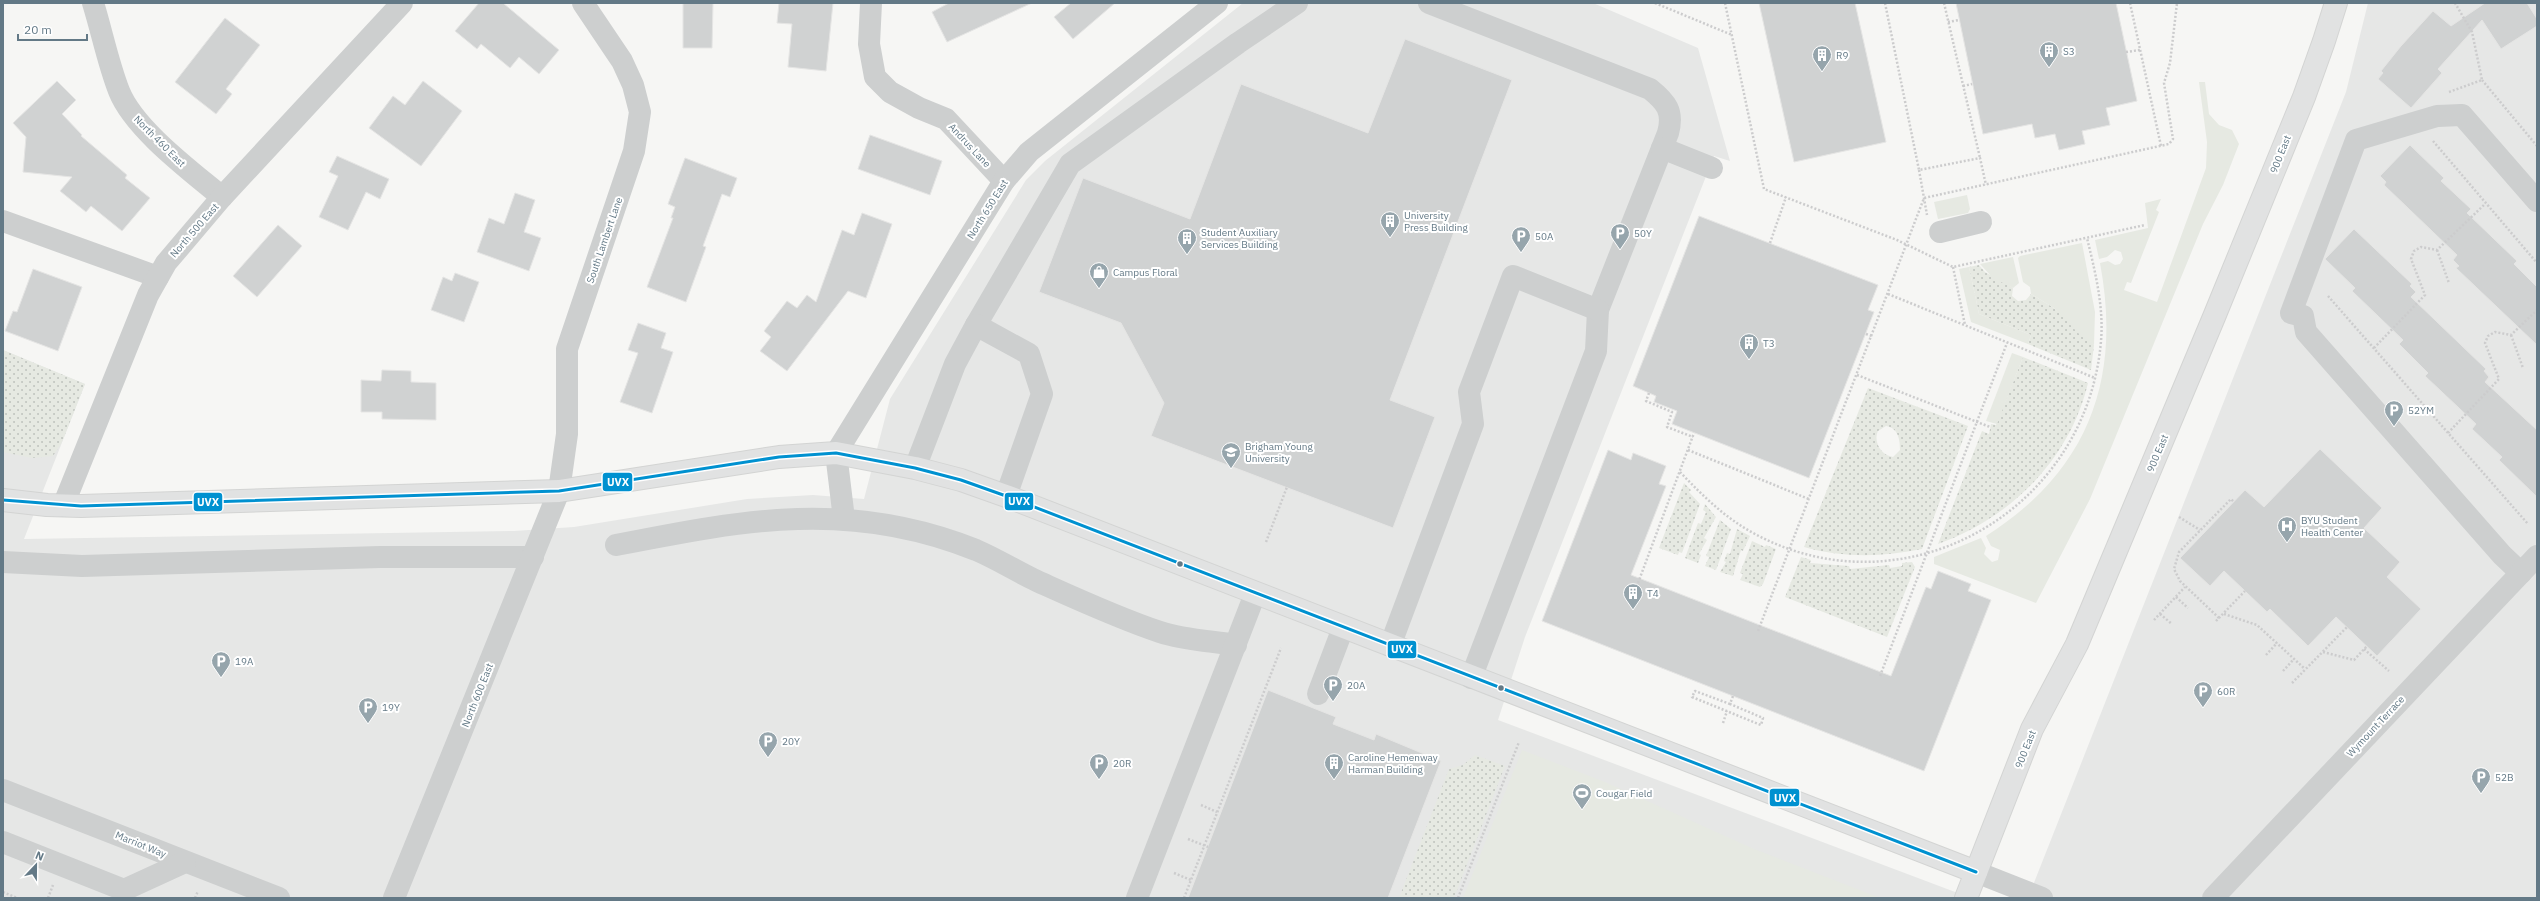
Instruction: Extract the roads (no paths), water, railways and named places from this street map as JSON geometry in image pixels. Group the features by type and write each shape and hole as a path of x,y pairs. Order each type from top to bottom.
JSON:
{"main road":[{"name":"900 East","path":"1966,898 2032,729 2077,644 2211,324 2304,97 2336,3"},
{"path":"3,500 63,506 559,491 780,457 836,453 915,468 961,480 1006,496 1471,678 1976,872"}],"street":[{"name":"North 460 East","path":"93,3 120,91 133,114 179,161 222,197"},
{"name":"North 500 East","path":"63,506 148,295 166,263 222,197 402,3"},
{"name":"South Lambert Lane","path":"559,491 567,434 567,349 634,151 640,112 633,85 622,61 582,3"},
{"name":"Andrus Lane","path":"871,3 869,44 875,77 890,92 919,108 946,119 1004,181"},
{"name":"North 650 East","path":"836,453 1004,181 1029,152 1217,3"},
{"path":"915,468 955,364 976,325 1070,164 1238,42 1297,3"},
{"path":"1429,3 1650,89 1670,108 1670,125 1662,148 1598,310 1596,351 1471,678"},
{"path":"2520,573 2496,549 2306,332 2303,316 2291,313 2356,140 2431,118 2462,115 2537,201"},
{"path":"1662,148 1712,168"},
{"path":"3,221 158,277"},
{"path":"1940,232 1981,222"},
{"path":"1390,646 1474,424 1469,392 1513,276 1598,310"},
{"path":"976,325 1029,354 1042,394 1006,496"},
{"path":"836,453 844,519"},
{"name":"North 600 East","path":"394,898 559,491"},
{"path":"616,545 699,529 777,518 844,519 912,530 969,548 1036,581 1161,632 1236,645"},
{"path":"3,562 82,566 380,557 533,556"},
{"name":"Wymount Terrace","path":"2213,898 2537,556"},
{"path":"1137,898 1255,594"},
{"path":"1318,694 1343,628"},
{"name":"Marriot Way","path":"3,790 279,898"},
{"path":"3,842 124,890 185,862"},
{"path":"1976,872 2042,898"}],"place":[{"name":"S3","path":"2049,68"},
{"name":"R9","path":"1822,72"},
{"name":"University Press Building","path":"1390,238"},
{"name":"50Y","path":"1620,250"},
{"name":"50A","path":"1521,253"},
{"name":"Student Auxiliary Services Building","path":"1187,255"},
{"name":"Campus Floral","path":"1099,289"},
{"name":"T3","path":"1749,360"},
{"name":"52YM","path":"2394,427"},
{"name":"Brigham Young University","path":"1231,469"},
{"name":"BYU Student Health Center","path":"2287,543"},
{"name":"T4","path":"1633,610"},
{"name":"19A","path":"221,678"},
{"name":"20A","path":"1333,702"},
{"name":"60R","path":"2203,708"},
{"name":"19Y","path":"368,724"},
{"name":"20Y","path":"768,758"},
{"name":"20R","path":"1099,780"},
{"name":"Caroline Hemenway Harman Building","path":"1334,780"},
{"name":"52B","path":"2481,794"},
{"name":"Cougar Field","path":"1582,810"}]}
